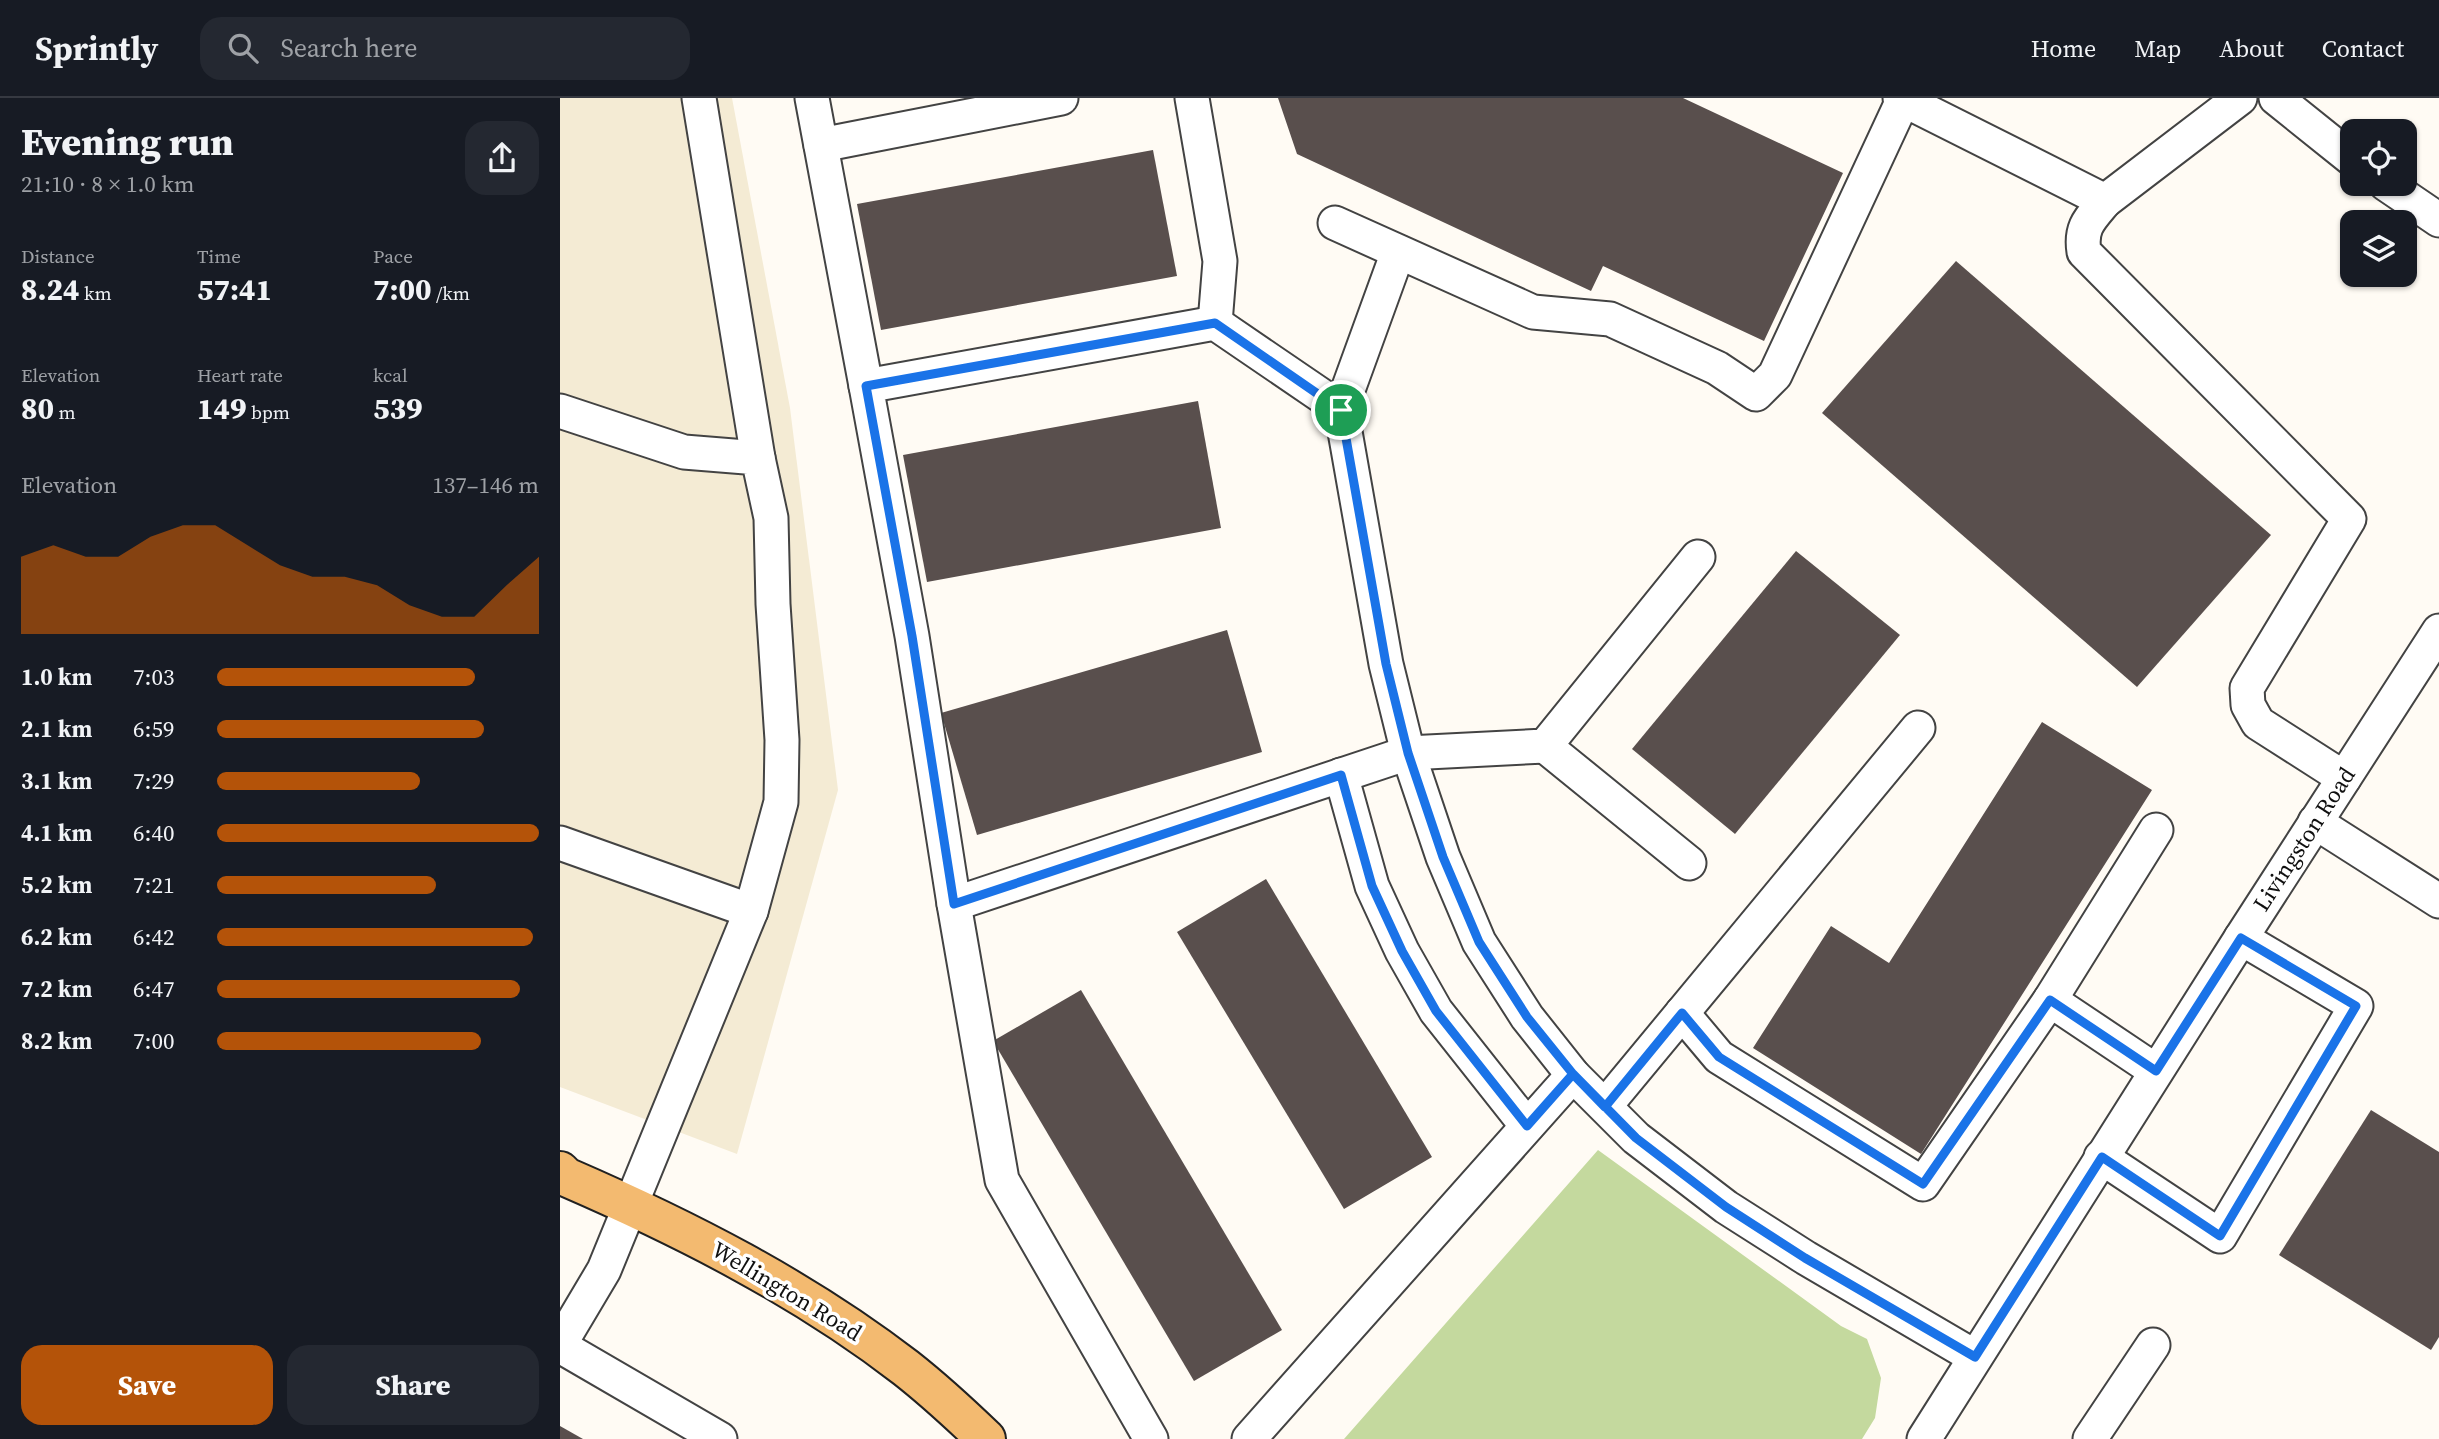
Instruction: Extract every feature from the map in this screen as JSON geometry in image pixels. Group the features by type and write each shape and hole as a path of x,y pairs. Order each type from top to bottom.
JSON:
{"main road":[{"name":"Wellington Road","path":"562,1175 708,1242 813,1303 907,1369 986,1439"}],"street":[{"path":"699,98 758,458 771,518 773,604 781,704 781,802 751,911 604,1270 560,1345 720,1439"},
{"path":"813,98 912,636 954,904 1002,1180 1151,1439"},
{"path":"821,145 1061,98"},
{"path":"1192,98 1220,261 1215,323"},
{"path":"2240,98 2105,201 2089,220 2082,236 2084,252 2349,519 2247,688 2248,705 2258,723 2344,778"},
{"path":"2276,98 2340,149"},
{"path":"1335,223 1533,312 1610,319 1717,368 1756,394 1775,375 1901,99 1948,109 2105,201"},
{"path":"2404,196 2439,220"},
{"path":"1398,252 1341,410 1386,664 1408,753 1443,857 1479,942 1527,1017 1573,1074 1636,1138 1726,1207 1805,1258 1975,1357"},
{"path":"866,386 1215,323 1341,410"},
{"path":"560,411 684,452 758,458"},
{"path":"1545,746 1698,557"},
{"name":"Livingston Road","path":"1924,1439 2156,1071 2439,631"},
{"path":"1605,1107 1918,728"},
{"path":"954,904 1408,753 1545,746 1689,863"},
{"path":"1341,775 1372,886 1402,951 1436,1011 1527,1126"},
{"path":"2315,822 2439,901"},
{"path":"1682,1013 1719,1057 1923,1184 2050,1000 2156,830"},
{"path":"560,843 751,911"},
{"path":"2102,1157 2220,1236 2356,1006 2241,938"},
{"path":"2050,1000 2156,1071"},
{"path":"1249,1439 1573,1074"},
{"path":"2090,1439 2153,1345"}],"shaded area":[{"path":"560,98 732,98 790,408 838,790 737,1154 560,1087"}],"green space":[{"path":"1598,1150 1841,1326 1867,1339 1881,1378 1875,1418 1862,1439 1344,1439"}],"building":[{"path":"1278,98 1683,98 1843,173 1764,341 1603,266 1591,291 1297,154"},
{"path":"1153,150 1177,276 881,330 857,204"},
{"path":"1956,261 2271,535 2137,687 1822,413"},
{"path":"1198,401 1221,528 927,582 903,455"},
{"path":"1796,551 1900,635 1735,834 1632,749"},
{"path":"1227,630 1262,752 977,835 941,713"},
{"path":"2042,722 2152,790 1921,1154 1753,1048 1831,926 1889,963"},
{"path":"1266,879 1432,1157 1344,1209 1177,932"},
{"path":"1081,990 1282,1330 1194,1381 993,1041"},
{"path":"2371,1110 2439,1152 2439,1337 2431,1350 2279,1255"},
{"path":"560,1426 583,1439 560,1439"}],"route":[{"path":"1341,410 1215,323 866,386 912,636 954,904 1341,775 1372,886 1402,951 1436,1011 1527,1126 1573,1074 1605,1107 1682,1013 1719,1057 1923,1184 2050,1000 2156,1071 2241,938 2356,1006 2220,1236 2102,1157 1975,1357 1805,1258 1726,1207 1636,1138 1573,1074 1527,1017 1479,942 1443,857 1408,753 1386,664 1341,410"}]}
